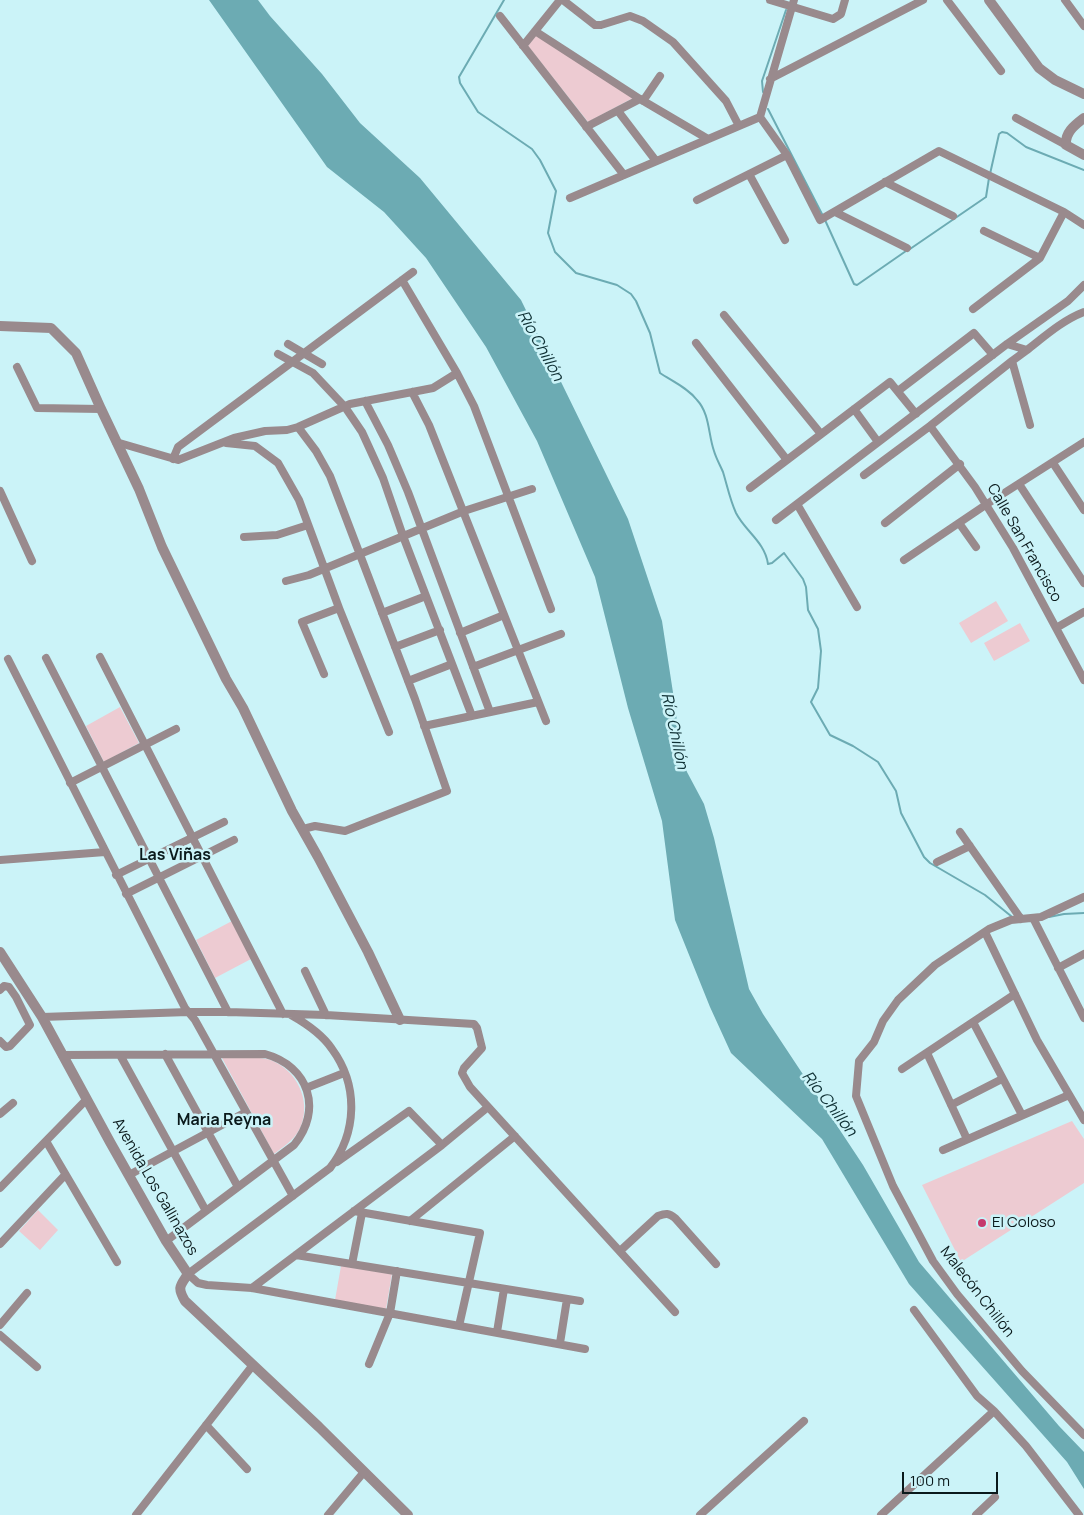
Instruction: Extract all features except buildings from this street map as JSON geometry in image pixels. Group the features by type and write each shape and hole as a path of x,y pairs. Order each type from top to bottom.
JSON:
{"street":[{"path":"523,46 561,0 595,25 630,16 643,21 673,42 726,101 739,126"},
{"path":"770,0 793,4 833,20 841,14 845,0"},
{"path":"770,79 923,0"},
{"path":"947,0 1000,70"},
{"path":"989,0 1039,68 1055,80 1084,94"},
{"path":"1065,0 1084,26"},
{"path":"760,117 793,4"},
{"path":"500,16 624,175"},
{"path":"535,31 641,100 708,139"},
{"path":"586,127 641,100 660,76"},
{"path":"618,111 656,161"},
{"path":"570,198 760,117"},
{"path":"760,117 787,155 820,220 939,151 1064,212 1084,225"},
{"path":"1016,118 1084,155"},
{"path":"1066,145 1068,134 1084,118"},
{"path":"697,200 787,155"},
{"path":"748,174 785,240"},
{"path":"885,182 953,216"},
{"path":"835,212 907,248"},
{"path":"973,309 1040,258 1064,212"},
{"path":"984,231 1040,258"},
{"path":"172,459 178,447 413,272"},
{"path":"402,280 457,373 474,406 551,609"},
{"path":"776,520 1007,344 1068,301 1084,286"},
{"path":"864,475 1064,322 1084,312"},
{"path":"724,315 821,434"},
{"path":"0,326 51,328 76,353 139,489 162,547 226,679 243,708 292,811 368,952 400,1020"},
{"path":"898,391 974,333 993,355"},
{"path":"696,343 787,460"},
{"path":"288,344 322,364"},
{"path":"1007,344 1027,350"},
{"path":"278,354 313,373 345,407 362,432 383,478 403,536 472,716"},
{"path":"1012,361 1030,425"},
{"path":"17,366 37,408 101,409"},
{"path":"116,442 180,460 234,438 265,431 287,430 365,401 432,388 457,373"},
{"path":"750,488 890,382 916,414"},
{"path":"412,392 429,426 464,511 546,721"},
{"path":"365,401 388,445 490,712"},
{"path":"854,409 878,442"},
{"name":"Calle San Francisco","path":"930,426 960,464 987,504 1013,548 1084,680"},
{"path":"298,427 316,451 330,476 408,681 447,791 345,831 315,826 303,829"},
{"path":"224,442 255,446 278,463 299,500 323,568 389,732"},
{"path":"904,560 959,522 1084,442"},
{"path":"1053,463 1084,510"},
{"path":"885,523 960,464"},
{"path":"1019,484 1084,583"},
{"path":"286,581 309,575 464,511 532,489"},
{"path":"0,491 32,561"},
{"path":"797,504 857,607"},
{"path":"959,522 976,547"},
{"path":"244,537 277,535 308,525"},
{"path":"382,613 426,596"},
{"path":"324,674 302,622 339,608"},
{"path":"1056,628 1084,612"},
{"path":"460,634 504,616"},
{"path":"395,647 440,630"},
{"path":"473,667 561,634"},
{"path":"100,657 286,1014 308,1025 321,1036 332,1048 339,1060 351,1100 349,1128 339,1156 330,1168"},
{"path":"46,658 228,1012"},
{"path":"8,659 183,1005 195,1020 293,1196"},
{"path":"408,681 452,664"},
{"path":"424,726 538,702"},
{"path":"70,784 176,729"},
{"path":"116,875 224,822"},
{"path":"960,832 1021,919"},
{"path":"126,894 234,840"},
{"path":"937,862 970,846"},
{"path":"0,860 105,852"},
{"path":"1084,898 1041,917 1012,920 985,932 1037,1040 1084,1120"},
{"path":"1033,918 1084,1018"},
{"name":"Malecón Chillón","path":"985,932 935,965 898,1000 883,1021 874,1042 859,1061 856,1096 892,1186 933,1261 957,1294 1022,1371 1084,1435"},
{"name":"Avenida Los Gallinazos","path":"0,952 42,1017 84,1103 166,1241 188,1274 179,1288 185,1300 408,1515"},
{"path":"1058,968 1084,954"},
{"path":"305,971 326,1015"},
{"path":"0,990 4,986 9,987 30,1025 10,1046 6,1046 0,1041"},
{"path":"902,1069 1015,994"},
{"path":"42,1017 228,1012 326,1015 474,1024 477,1028 482,1048 464,1068 462,1073 470,1087 675,1312"},
{"path":"973,1022 1022,1115"},
{"path":"62,1055 255,1053 276,1056 293,1068 300,1077 306,1088 309,1110 307,1124 294,1145 166,1241"},
{"path":"927,1053 967,1139"},
{"path":"120,1054 206,1211"},
{"path":"165,1054 238,1187"},
{"path":"306,1088 344,1072"},
{"path":"951,1105 1002,1079"},
{"path":"942,1150 1069,1095"},
{"path":"0,1114 13,1103"},
{"path":"0,1186 84,1103"},
{"path":"252,1288 358,1212 488,1107"},
{"path":"442,1145 412,1112 408,1111 188,1274 198,1283 208,1285 252,1288 585,1348"},
{"path":"129,1176 246,1112"},
{"path":"410,1221 515,1136"},
{"path":"46,1141 117,1262"},
{"path":"0,1244 65,1175"},
{"path":"358,1212 480,1233 459,1326"},
{"path":"352,1264 358,1212"},
{"path":"620,1251 658,1216 666,1213 675,1218 716,1264"},
{"path":"296,1255 580,1301"},
{"path":"369,1364 390,1313 397,1271"},
{"path":"497,1332 504,1289"},
{"path":"0,1325 27,1293"},
{"path":"560,1343 567,1299"},
{"path":"914,1310 977,1396 994,1411 1026,1446 1079,1515"},
{"path":"0,1335 37,1367"},
{"path":"136,1515 253,1365"},
{"path":"881,1515 994,1411"},
{"path":"700,1515 804,1421"},
{"path":"206,1425 247,1469"},
{"path":"328,1515 364,1472"},
{"path":"976,1515 995,1497"}],"shaded area":[{"path":"536,35 633,98 588,122 528,46"},
{"path":"996,601 1008,621 971,643 959,623"},
{"path":"1020,623 1030,641 994,661 984,643"},
{"path":"120,707 139,743 104,762 86,726"},
{"path":"232,921 251,959 215,978 196,940"},
{"path":"222,1058 263,1058 284,1067 297,1082 304,1101 303,1121 299,1130 288,1144 274,1154"},
{"name":"El Coloso","path":"1072,1121 1084,1139 1084,1183 961,1262 922,1185"},
{"path":"38,1210 58,1230 40,1250 19,1231"},
{"path":"341,1266 392,1274 386,1309 335,1300"}],"water":[{"name":"Río Chillón","path":"209,0 258,0 322,74 360,123 420,178 521,300 628,519 662,621 676,712 679,750 687,772 704,804 714,838 749,989 763,1014 863,1165 919,1262 1059,1426 1084,1452 1084,1489 1067,1462 909,1284 822,1139 731,1053 710,1007 675,920 662,821 628,708 595,577 537,441 486,347 426,258 384,212 327,167"}],"waterway":[{"path":"504,0 459,77 460,83 478,112 532,149 540,160 556,191 548,233 555,252 576,273 617,285 631,294 650,333 660,373 689,392 704,411 712,445 736,513 763,549 768,564 784,553 803,579 806,587 808,610 818,629 821,651 818,688 811,702 830,735 853,746 878,762 896,791 901,813 924,857 930,863 985,895 1011,916"},
{"path":"763,92 762,81 786,10"},
{"path":"768,109 823,216"},
{"path":"990,174 999,134 1002,132 1007,133 1026,147 1084,170"},
{"path":"910,249 986,197 989,178"},
{"path":"825,220 854,284 857,285 906,251"},
{"path":"1049,917 1084,913"}],"place":[{"name":"El Coloso","path":"982,1223"}],"district":[{"name":"Las Viñas","path":"175,856"},
{"name":"Maria Reyna","path":"224,1121"}]}
